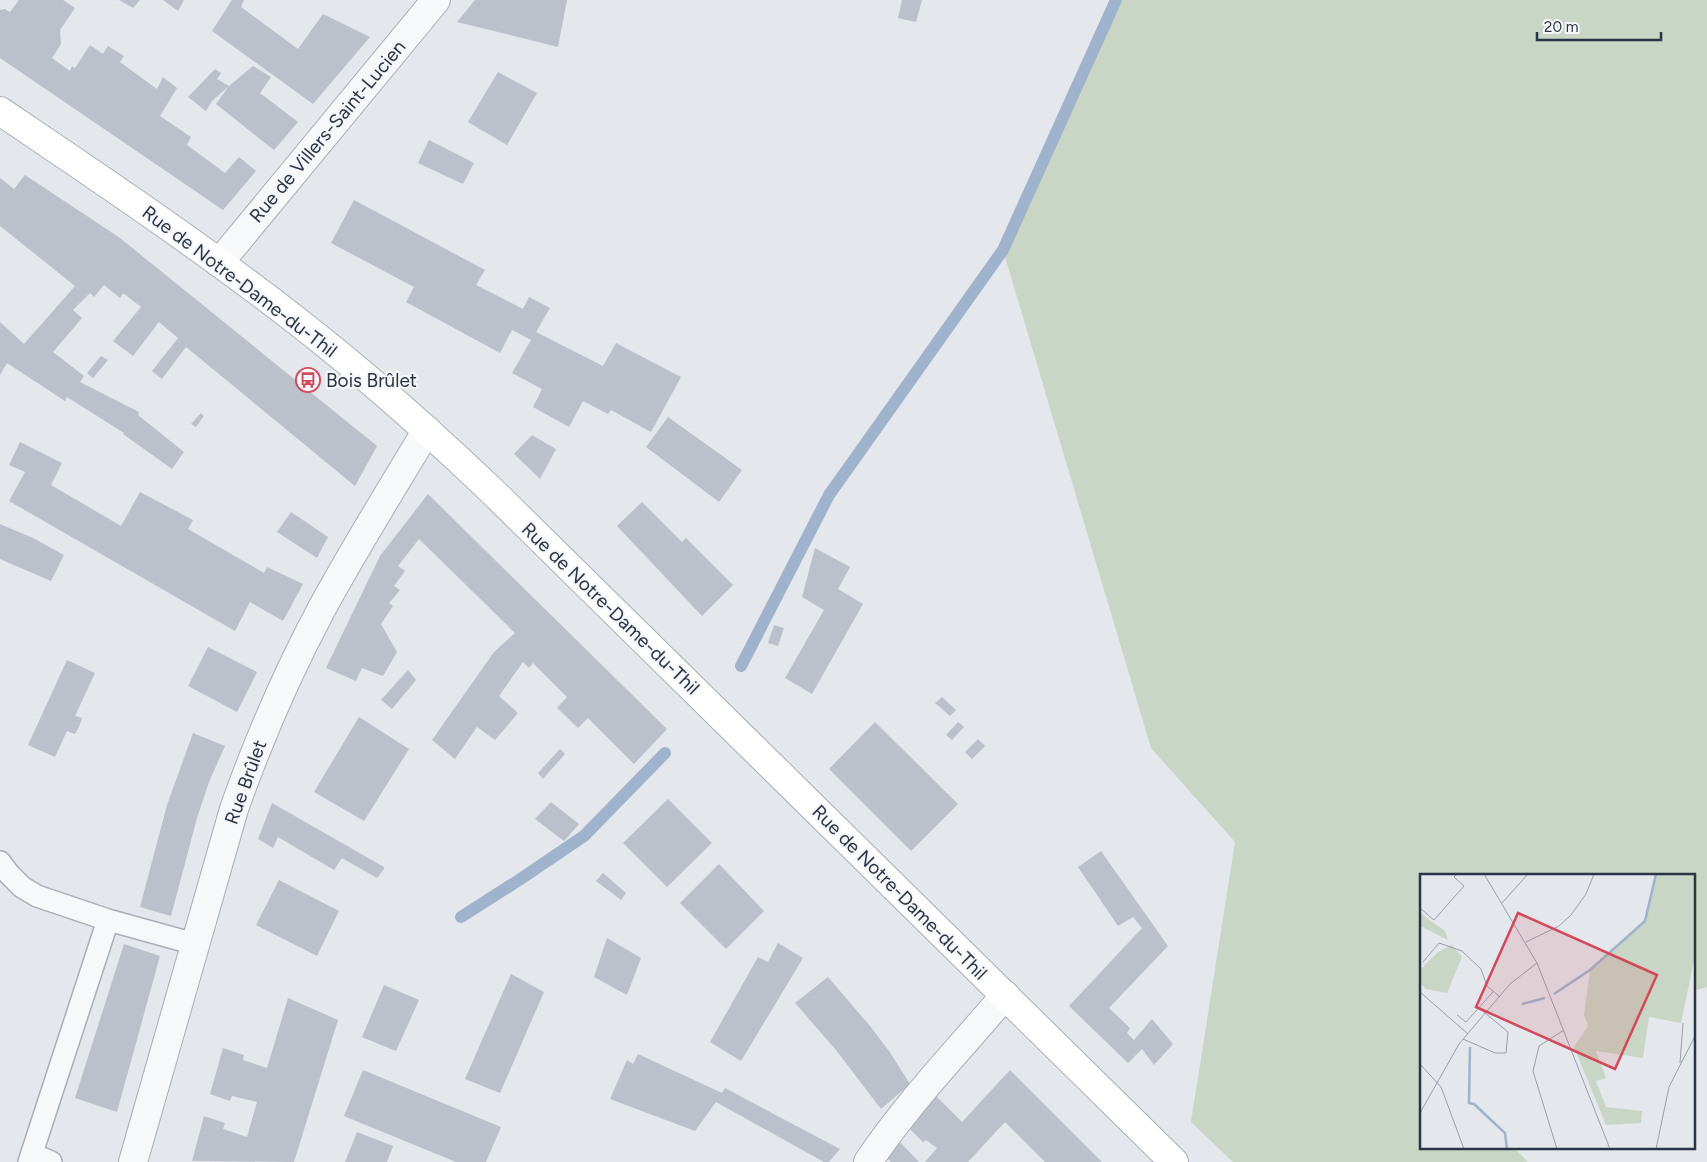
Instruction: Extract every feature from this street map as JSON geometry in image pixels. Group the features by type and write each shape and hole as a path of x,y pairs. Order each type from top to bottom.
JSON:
{"main road":[{"name":"Rue de Notre-Dame-du-Thil","path":"0,111 109,184 218,263 328,346 427,430 507,506 1174,1162"}],"street":[{"name":"Rue de Villers-Saint-Lucien","path":"218,263 436,0"},
{"name":"Rue Brûlet","path":"133,1162 234,809 248,769 272,710 321,610 427,430"},
{"path":"868,1162 900,1119 1006,995"}],"lane":[{"path":"0,862 22,887 37,896 108,920 195,944"},
{"path":"37,1160 108,920"}],"green space":[{"path":"1119,0 1707,0 1707,987 1694,991 1694,874 1420,874 1420,1150 1516,1150 1528,1162 1233,1162 1191,1122 1235,842 1151,748 1003,250"}],"building":[{"path":"19,0 63,0 75,8 60,30 61,44 52,58 70,71 72,66 75,68 90,45 103,54 108,46 124,56 120,62 157,89 163,77 177,88 160,116 191,137 187,145 225,173 239,157 256,171 223,210 0,58 0,10 5,9 10,12"},
{"path":"119,0 140,0 133,8"},
{"path":"163,0 184,0 178,11"},
{"path":"232,0 244,0 241,7 298,49 323,14 370,37 313,104 212,31"},
{"path":"475,0 567,0 558,47 457,22"},
{"path":"902,0 922,0 916,22 898,18"},
{"path":"253,66 271,77 260,93 298,122 274,150 216,104 229,86"},
{"path":"215,69 221,73 217,79 229,86 212,101 206,111 188,97"},
{"path":"498,72 537,93 507,145 468,122"},
{"path":"429,140 474,163 463,184 418,163"},
{"path":"25,175 120,238 377,446 355,486 186,347 162,379 152,371 178,338 159,322 133,356 113,341 141,307 123,293 120,298 104,285 94,297 90,293 73,310 82,318 53,352 84,376 80,382 139,412 138,415 184,452 172,469 124,433 67,397 65,401 7,363 0,375 0,322 24,344 75,286 0,226 0,178 14,189"},
{"path":"354,200 485,270 476,285 523,309 529,297 550,308 536,332 603,366 616,343 681,377 651,432 611,410 608,414 583,401 569,427 533,407 542,389 512,373 531,340 512,330 500,353 406,302 414,287 331,243"},
{"path":"101,356 108,360 93,378 87,373"},
{"path":"201,413 204,416 196,427 191,424"},
{"path":"668,417 742,470 719,502 646,447"},
{"path":"532,435 556,449 540,479 514,454"},
{"path":"20,442 62,463 51,485 121,526 140,492 193,520 188,529 264,573 267,567 303,584 283,621 250,602 235,631 9,501 25,472 9,465"},
{"path":"428,494 667,729 634,764 588,718 578,728 557,708 567,697 533,663 529,668 523,662 499,696 518,713 495,740 477,727 455,759 432,740 494,652 515,633 419,539 398,566 405,571 394,586 400,590 389,603 393,606 381,624 397,652 383,676 362,668 356,681 326,668 380,556"},
{"path":"642,502 682,542 686,538 733,585 702,616 617,526"},
{"path":"291,512 328,537 317,558 277,532"},
{"path":"0,524 33,538 64,555 51,581 0,559"},
{"path":"815,548 850,567 838,589 863,604 812,694 785,678 824,610 802,597"},
{"path":"774,625 784,628 778,646 768,643"},
{"path":"208,647 257,672 237,712 188,686"},
{"path":"67,660 95,673 75,716 82,718 79,727 75,734 67,731 55,757 28,745"},
{"path":"408,670 416,680 392,709 381,700"},
{"path":"942,697 956,710 950,716 935,703"},
{"path":"359,717 409,749 364,821 314,792"},
{"path":"875,722 958,804 911,851 829,769"},
{"path":"958,722 964,727 952,740 946,735"},
{"path":"193,733 225,746 209,782 197,818 171,916 140,907 167,805"},
{"path":"978,739 985,746 972,759 965,752"},
{"path":"560,749 565,754 543,779 538,773"},
{"path":"668,799 712,843 667,887 623,843"},
{"path":"551,802 579,824 564,841 535,819"},
{"path":"272,803 384,867 384,869 377,878 342,858 334,870 278,837 273,848 258,839"},
{"path":"1101,851 1168,946 1109,1008 1130,1028 1127,1033 1134,1040 1152,1019 1173,1044 1154,1065 1142,1049 1128,1063 1069,1006 1142,928 1133,917 1118,926 1078,867"},
{"path":"719,864 764,911 726,949 680,903"},
{"path":"603,873 626,893 621,900 596,881"},
{"path":"279,880 339,911 317,956 256,925"},
{"path":"607,938 641,958 627,995 594,977"},
{"path":"778,943 803,958 741,1061 710,1042 758,957 768,962"},
{"path":"124,944 160,956 117,1112 75,1098"},
{"path":"511,974 544,992 500,1093 465,1079"},
{"path":"828,977 870,1026 910,1084 881,1109 836,1050 795,1003"},
{"path":"384,985 419,1000 396,1051 362,1037"},
{"path":"288,998 338,1020 294,1162 192,1161 204,1116 225,1123 223,1129 247,1137 257,1102 232,1096 230,1101 210,1094 223,1048 244,1055 243,1060 267,1068"},
{"path":"638,1054 722,1093 725,1088 840,1149 829,1162 824,1162 716,1102 695,1131 610,1099 627,1060 633,1064"},
{"path":"363,1070 501,1127 486,1162 456,1162 344,1116"},
{"path":"1010,1070 1102,1162 1045,1162 1005,1122 968,1162 925,1162 937,1148 926,1140 923,1142 908,1127 936,1096 962,1122"},
{"path":"357,1132 393,1146 387,1162 345,1162"},
{"path":"897,1139 919,1162 891,1162 886,1157"}],"waterway":[{"path":"741,666 829,495 1003,250 1116,0"},
{"path":"461,917 584,836 665,753"}],"place":[{"name":"Bois Brûlet","path":"308,380"}]}
